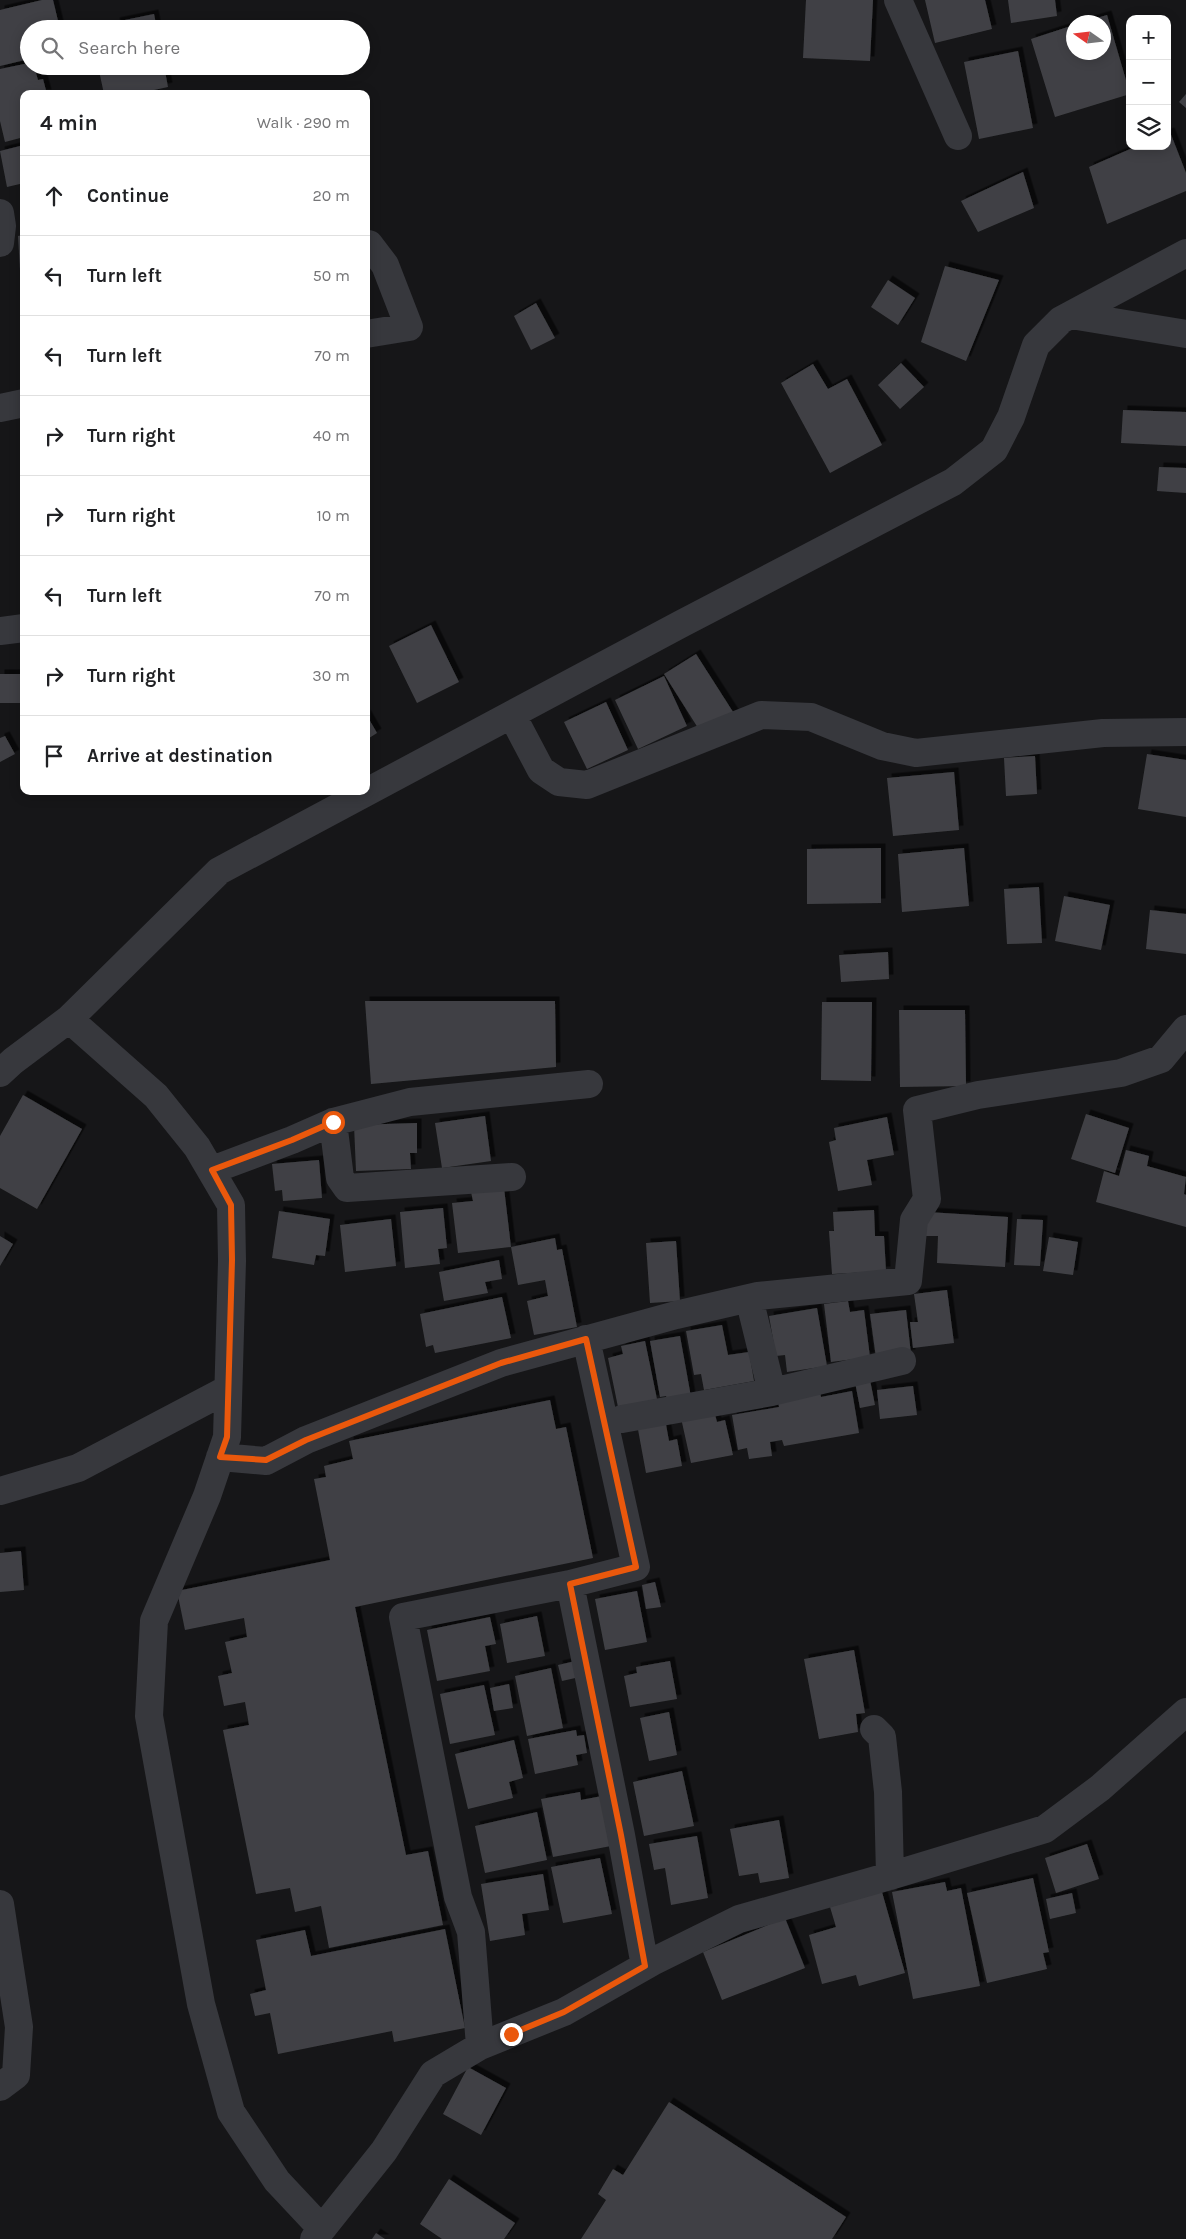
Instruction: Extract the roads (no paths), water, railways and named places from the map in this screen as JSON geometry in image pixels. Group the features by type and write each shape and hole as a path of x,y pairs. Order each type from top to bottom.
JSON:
{"street":[{"path":"898,0 958,136"},
{"path":"0,213 2,226 0,242"},
{"path":"370,245 385,265 408,327 370,333"},
{"path":"370,791 953,482 994,450 1011,417 1036,345 1061,320 1186,253"},
{"path":"1071,315 1186,334"},
{"path":"0,408 20,405"},
{"path":"0,631 20,628"},
{"path":"512,715 541,770 559,782 587,785 761,715 811,717 882,746 916,753 1103,733 1186,732"},
{"path":"0,1073 13,1060 69,1019 219,871 362,795"},
{"path":"69,1019 156,1096 197,1147 231,1205 232,1260 227,1437 207,1496 154,1621 149,1716 201,2004 231,2112 277,2181 318,2234 384,2151 432,2074 480,2046 564,2012 645,1966 739,1919 1045,1829 1100,1788 1186,1712"},
{"path":"220,1457 266,1460 306,1440 501,1363 586,1339 758,1296 908,1281 914,1220 926,1199 917,1110 978,1095 1122,1073 1160,1059 1186,1029"},
{"path":"212,1170 292,1140 333,1122 410,1102 589,1084"},
{"path":"333,1122 340,1178 347,1188 512,1177"},
{"path":"749,1298 772,1392"},
{"path":"480,2046 471,1932 458,1897 403,1617 570,1584 636,1567 586,1339"},
{"path":"622,1419 772,1392 902,1362"},
{"path":"0,1492 78,1468 228,1389"},
{"path":"570,1584 621,1835 645,1966"},
{"path":"874,1729 882,1737 888,1792 890,1876"},
{"path":"0,1904 19,2027 16,2075 0,2087"}]}
